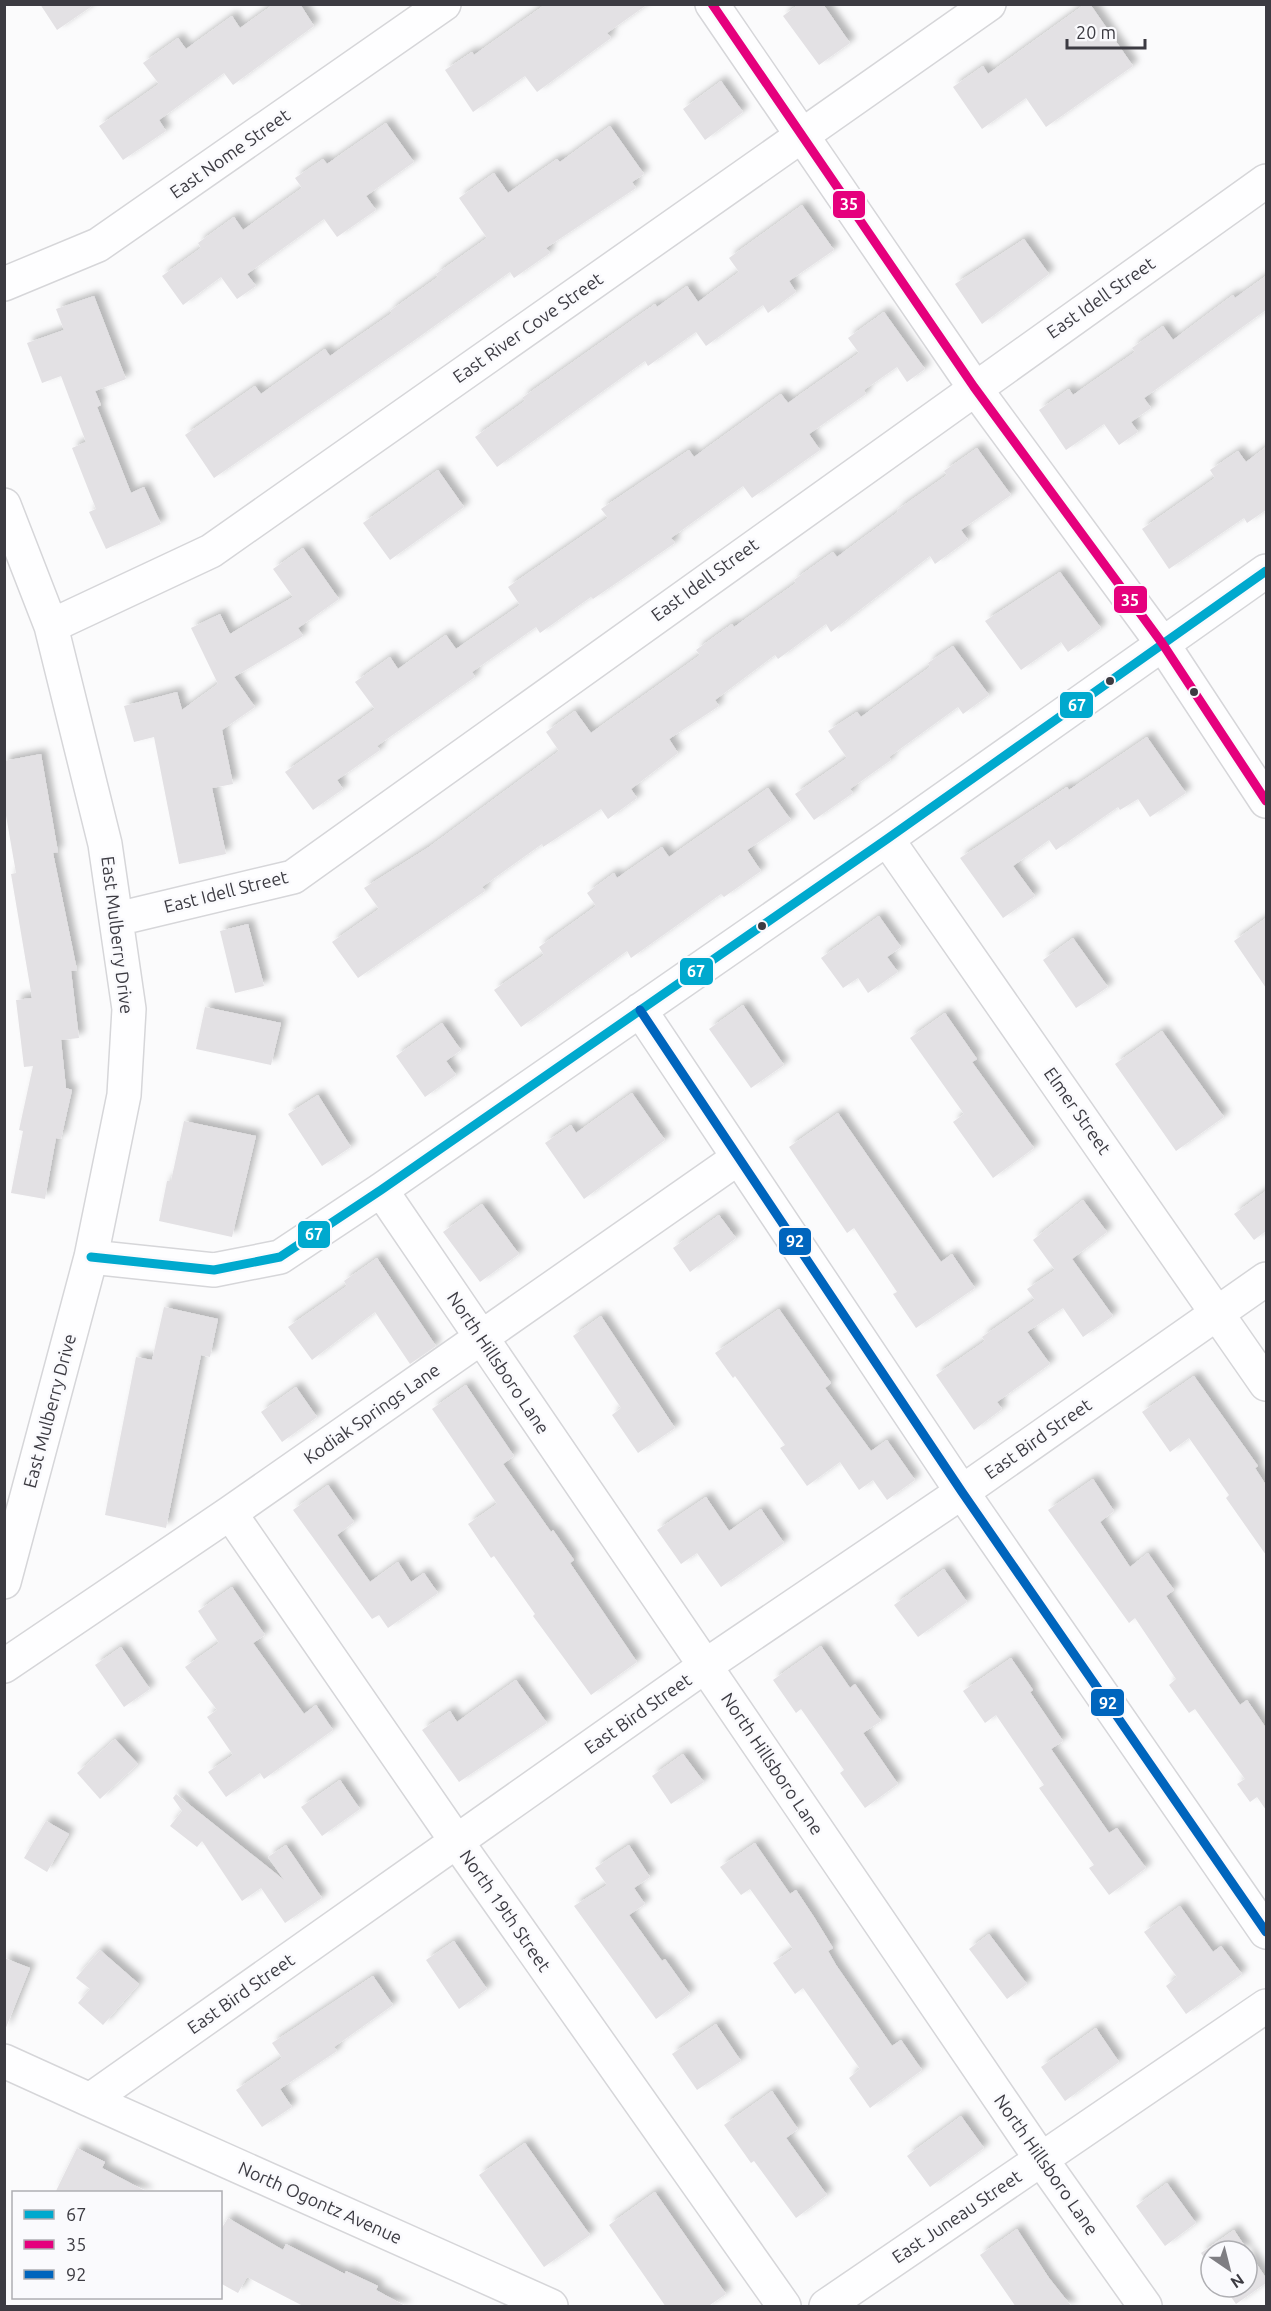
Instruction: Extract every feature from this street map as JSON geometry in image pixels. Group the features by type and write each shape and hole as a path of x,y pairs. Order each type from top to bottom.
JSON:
{"street":[{"name":"East Nome Street","path":"4,284 98,245 444,4"},
{"path":"712,4 974,387 1162,643 1266,801"},
{"name":"East River Cove Street","path":"51,626 211,551 989,4"},
{"name":"East Idell Street","path":"117,919 293,877 974,387 1266,181"},
{"name":"East Mulberry Drive","path":"4,505 51,626 105,844 129,1009 124,1095 91,1257 4,1582"},
{"path":"91,1257 214,1270 280,1257 381,1190 888,839 1266,571"},
{"name":"Elmer Street","path":"888,839 1266,1384"},
{"path":"640,1010 962,1492 1266,1932"},
{"name":"Kodiak Springs Lane","path":"4,1666 230,1513 738,1158"},
{"name":"North Hillsboro Lane","path":"381,1190 1041,2159 1145,2307"},
{"name":"East Bird Street","path":"90,2100 705,1666 962,1492 1266,1279"},
{"name":"North 19th Street","path":"230,1513 457,1842 784,2307"},
{"name":"East Juneau Street","path":"826,2307 1266,2006"},
{"path":"4,2061 90,2100"},
{"name":"North Ogontz Avenue","path":"90,2100 551,2307"}],"building":[{"path":"40,4 95,4 57,30"},
{"path":"274,4 300,4 314,26 233,85 224,73 159,120 166,131 123,160 99,126 159,84 143,63 178,38 186,49 232,16 240,28"},
{"path":"546,4 648,4 607,33 611,38 537,92 525,76 473,112 445,70 472,52 474,55"},
{"path":"799,4 823,4 850,43 819,65 783,16"},
{"path":"1085,4 1090,4 1133,66 1046,127 1026,98 982,129 953,87 983,66 988,74"},
{"path":"721,81 743,112 705,140 683,109"},
{"path":"386,123 414,162 366,196 376,210 337,237 324,219 247,274 256,286 237,299 221,277 183,305 162,276 201,248 198,243 234,217 243,230 302,188 295,178 323,159 327,164"},
{"path":"610,126 644,174 632,182 636,188 546,248 550,253 514,278 510,272 214,478 185,435 255,386 261,394 325,349 330,356 392,313 390,311 438,277 436,274 487,238 459,198 494,173 508,193 557,159 560,162"},
{"path":"802,205 834,250 789,281 796,292 768,313 763,305 706,346 696,332 648,366 645,361 497,467 475,437 525,401 522,398 655,304 657,307 687,286 698,302 739,272 729,258"},
{"path":"1024,239 1049,274 982,324 955,284"},
{"path":"1266,276 1266,310 1144,398 1151,408 1131,422 1138,432 1119,445 1104,424 1066,450 1039,410 1069,389 1073,395 1135,352 1132,348 1163,326 1173,340 1233,295 1235,298"},
{"path":"94,296 126,379 95,391 101,405 97,407 131,493 144,487 161,524 106,549 89,512 96,509 72,448 86,442 61,376 42,383 27,343 64,330 56,309"},
{"path":"884,312 925,369 907,382 897,367 864,390 866,394 809,434 820,450 752,498 743,486 671,538 675,543 540,633 536,627 472,672 475,677 377,746 380,750 337,780 343,789 313,810 285,772 375,709 355,682 390,657 398,669 446,635 456,649 520,605 508,587 608,518 601,509 689,450 694,457 781,394 788,403 859,353 848,338"},
{"path":"1266,447 1266,510 1247,523 1244,518 1169,569 1142,529 1215,478 1210,470 1238,451 1246,462"},
{"path":"977,448 1011,495 961,530 968,540 935,564 930,556 831,632 826,624 778,659 775,655 715,700 719,706 669,739 678,753 631,789 637,798 608,819 601,809 543,847 542,844 482,887 485,891 358,978 332,942 379,909 364,888 429,847 559,751 546,732 575,711 591,733 700,655 696,650 732,624 734,627 796,583 794,580 833,552 837,557 898,512 897,510 947,475 944,471"},
{"path":"438,470 464,507 390,560 363,523"},
{"path":"303,548 339,599 298,628 303,636 234,677 255,707 222,730 233,784 212,788 226,854 179,864 154,737 134,742 124,706 177,692 182,710 218,684 191,628 220,614 230,634 293,597 273,569"},
{"path":"1060,572 1101,628 1068,652 1061,642 1021,670 985,621"},
{"path":"953,646 989,695 963,714 958,707 889,757 891,760 850,789 853,793 814,820 795,794 847,758 828,731 857,712 861,717 930,667 928,663"},
{"path":"1147,737 1186,793 1150,817 1138,799 1120,810 1118,807 1056,850 1049,840 1013,866 1035,896 1003,918 960,858 1067,787 1069,790"},
{"path":"41,754 58,852 53,853 77,970 71,971 79,1038 61,1040 66,1088 72,1090 61,1139 56,1138 45,1199 11,1193 23,1131 19,1130 33,1066 24,1067 16,1000 32,998 11,874 16,873 4,804 4,761"},
{"path":"768,788 791,820 747,850 761,871 724,897 721,894 631,958 627,951 521,1027 494,990 544,955 539,947 596,906 587,893 614,873 617,878 662,847 669,857"},
{"path":"879,916 901,947 887,957 898,972 868,993 858,978 843,988 821,958"},
{"path":"1266,918 1266,988 1234,941"},
{"path":"248,924 264,986 235,993 220,931"},
{"path":"1073,938 1108,987 1076,1008 1043,960"},
{"path":"743,1005 784,1065 751,1088 709,1029"},
{"path":"205,1007 281,1023 271,1065 196,1049"},
{"path":"945,1013 977,1059 972,1062 1034,1148 993,1178 953,1122 964,1114 910,1038"},
{"path":"442,1023 461,1050 446,1061 456,1075 425,1097 396,1056"},
{"path":"1162,1031 1224,1117 1176,1151 1115,1064"},
{"path":"632,1093 665,1140 584,1199 545,1143 571,1125 576,1133"},
{"path":"318,1095 351,1147 322,1166 288,1114"},
{"path":"838,1113 941,1262 952,1254 975,1288 916,1328 893,1294 897,1292 854,1228 847,1233 789,1147"},
{"path":"184,1121 256,1136 232,1237 159,1221 167,1181 171,1181"},
{"path":"1266,1191 1266,1231 1254,1240 1234,1214"},
{"path":"1083,1200 1107,1232 1072,1259 1113,1316 1083,1337 1063,1308 1027,1332 1050,1364 997,1402 1002,1409 974,1430 936,1375 985,1341 982,1337 1035,1300 1027,1289 1055,1270 1033,1240"},
{"path":"482,1204 519,1254 480,1282 443,1232"},
{"path":"719,1215 736,1238 690,1272 673,1248"},
{"path":"377,1258 436,1346 410,1364 375,1312 312,1360 288,1327 347,1286 344,1281"},
{"path":"164,1307 218,1319 210,1357 201,1355 166,1528 105,1515 136,1357 152,1360"},
{"path":"779,1309 831,1383 825,1388 871,1451 887,1440 915,1480 887,1500 873,1480 859,1490 840,1462 807,1486 780,1448 785,1445 735,1376 733,1378 715,1353"},
{"path":"601,1316 675,1428 638,1453 612,1415 621,1408 573,1336"},
{"path":"1194,1376 1258,1466 1255,1468 1266,1485 1266,1555 1226,1498 1229,1495 1189,1438 1170,1452 1142,1412"},
{"path":"466,1385 514,1456 503,1464 551,1532 553,1530 574,1560 570,1563 637,1662 591,1695 533,1616 535,1614 494,1556 491,1558 468,1524 497,1504 432,1409"},
{"path":"296,1387 317,1417 282,1442 261,1412"},
{"path":"1093,1479 1114,1511 1100,1522 1130,1567 1148,1553 1174,1590 1166,1596 1200,1647 1240,1705 1247,1700 1266,1728 1266,1810 1257,1797 1250,1802 1237,1784 1245,1779 1195,1709 1189,1713 1169,1685 1176,1679 1135,1618 1129,1623 1048,1510"},
{"path":"328,1485 354,1522 337,1535 370,1582 398,1562 411,1582 424,1573 438,1593 388,1628 379,1615 372,1619 293,1510"},
{"path":"706,1497 729,1531 761,1509 784,1543 721,1587 697,1553 681,1564 657,1530"},
{"path":"944,1569 967,1602 918,1637 894,1605"},
{"path":"232,1587 265,1635 253,1643 304,1714 316,1705 333,1730 264,1779 260,1773 226,1797 208,1772 233,1755 207,1717 217,1710 185,1667 219,1643 198,1611"},
{"path":"821,1646 850,1688 855,1684 881,1721 863,1733 898,1784 865,1808 840,1773 844,1770 801,1709 796,1713 773,1680"},
{"path":"121,1647 150,1689 124,1707 95,1665"},
{"path":"1011,1658 1033,1690 1030,1692 1063,1741 1051,1749 1109,1833 1117,1828 1146,1868 1109,1895 1089,1868 1094,1865 1039,1788 1044,1785 996,1715 985,1723 963,1691"},
{"path":"516,1680 547,1723 459,1782 422,1730 450,1711 457,1722"},
{"path":"115,1739 138,1764 100,1799 77,1773"},
{"path":"683,1754 704,1782 671,1804 652,1776"},
{"path":"340,1780 360,1809 322,1836 301,1807"},
{"path":"176,1794 284,1880 268,1857 286,1845 322,1898 285,1923 261,1888 242,1901 202,1841 197,1847 170,1826 182,1811 173,1798"},
{"path":"46,1821 69,1834 47,1872 24,1858"},
{"path":"755,1843 790,1894 796,1890 833,1948 828,1951 836,1965 892,2046 901,2040 922,2070 870,2108 849,2078 860,2069 803,1988 795,1994 773,1963 793,1949 750,1889 741,1895 720,1867"},
{"path":"629,1845 650,1877 634,1888 645,1904 629,1915 662,1961 665,1959 690,1994 656,2019 574,1906 607,1885 595,1868"},
{"path":"1180,1906 1213,1952 1221,1946 1242,1974 1186,2014 1166,1986 1177,1977 1144,1932"},
{"path":"989,1934 1027,1984 1007,1999 969,1949"},
{"path":"454,1941 487,1989 459,2009 426,1960"},
{"path":"100,1950 139,1984 103,2025 78,2003 90,1989 76,1978"},
{"path":"4,1958 30,1968 5,2030 4,2030"},
{"path":"373,1976 393,2005 334,2047 337,2051 280,2089 292,2107 262,2127 236,2090 282,2058 272,2043"},
{"path":"716,2024 741,2061 697,2090 672,2054"},
{"path":"1096,2028 1119,2062 1065,2101 1041,2067"},
{"path":"772,2091 798,2129 786,2138 827,2195 796,2218 754,2161 751,2163 724,2125"},
{"path":"961,2116 984,2148 930,2187 907,2156"},
{"path":"525,2143 590,2235 544,2267 479,2175"},
{"path":"77,2148 105,2162 102,2168 145,2191 56,2191"},
{"path":"1167,2183 1196,2223 1165,2246 1136,2206"},
{"path":"655,2192 726,2294 707,2307 666,2307 609,2225"},
{"path":"228,2218 283,2250 286,2244 345,2274 346,2271 378,2286 376,2290 407,2307 305,2307 247,2277 238,2293 222,2284 222,2228"},
{"path":"1017,2229 1049,2278 1072,2307 1016,2307 980,2255"},
{"path":"1234,2230 1240,2239 1221,2239"},
{"path":"1259,2268 1266,2278 1266,2283 1259,2288"},
{"path":"1232,2299 1243,2299 1236,2304"}],"transit line":[{"name":"35","path":"712,4 974,387 1162,643 1266,801"},
{"name":"67","path":"91,1257 214,1270 280,1257 381,1190 887,839 1266,571"},
{"name":"92","path":"640,1010 962,1492 1266,1932"}]}
